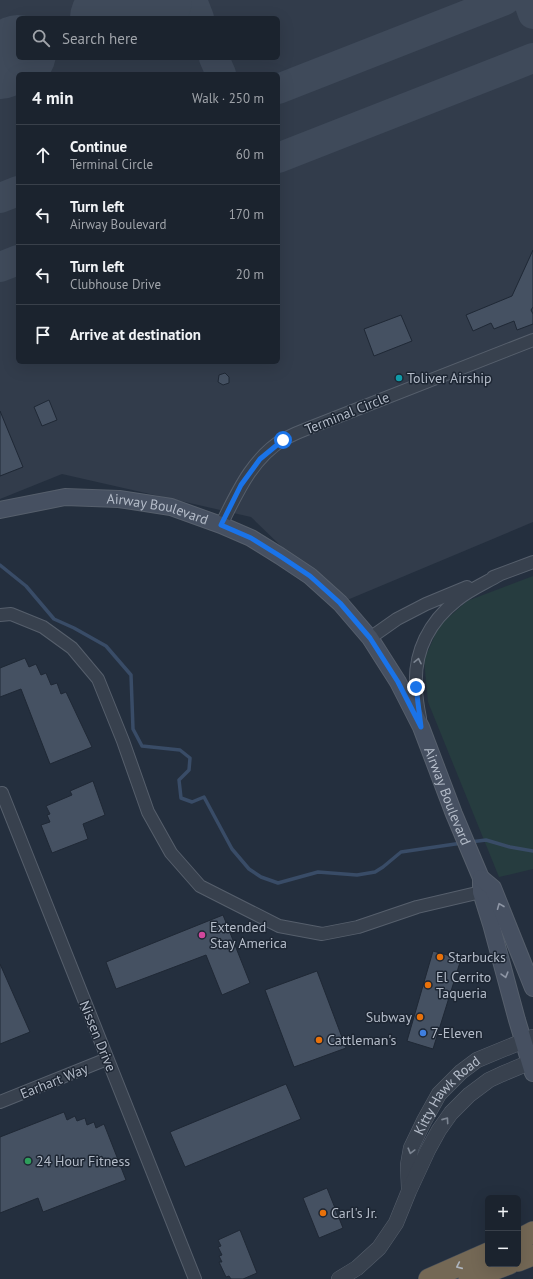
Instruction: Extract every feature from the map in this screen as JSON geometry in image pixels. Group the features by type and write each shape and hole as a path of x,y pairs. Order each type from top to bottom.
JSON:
{"highway":[{"path":"521,1238 533,1232"},
{"path":"429,1279 485,1254"},
{"path":"521,1260 533,1255"},
{"path":"469,1279 501,1267"}],"main road":[{"name":"Airway Boulevard","path":"0,510 64,497 119,498 171,507 221,525 251,538 310,576 340,603 370,638 398,682 421,727 481,885 491,924 528,1039 532,1065"},
{"name":"Airway Boulevard","path":"481,885 492,888 533,988"}],"street":[{"name":"Terminal Circle","path":"221,525 241,485 260,459 283,440 309,428 533,340"},
{"path":"370,638 397,619 426,604 533,562"},
{"path":"421,727 416,687 417,665 423,641 437,618 458,599 499,575"},
{"path":"0,615 11,614 43,627 72,648 98,679 123,741 148,812 171,853 200,886 279,926 322,934 358,928 481,885"},
{"name":"Nissen Drive","path":"1,793 195,1279"},
{"name":"Kitty Hawk Road","path":"409,1191 408,1164 411,1148 439,1094 461,1072 477,1060 528,1039"},
{"name":"Earhart Way","path":"0,1102 107,1059"},
{"name":"Kitty Hawk Road","path":"339,1279 358,1268 379,1248 396,1224 428,1150 439,1130 451,1113 469,1095 489,1080 502,1074 532,1065"}],"shaded area":[{"path":"0,0 533,0 533,522 340,603 251,517 62,474 0,499"}],"green space":[{"path":"533,576 533,869 499,877 428,702 424,660 439,626 467,601"}],"building":[{"path":"533,250 533,307 531,310 533,314 533,324 517,330 514,321 494,329 491,323 473,331 466,315 512,296"},
{"path":"401,315 412,341 374,356 364,329"},
{"path":"225,373 229,377 229,383 223,385 218,382 219,375"},
{"path":"49,400 57,420 42,426 34,407"},
{"path":"0,411 23,467 0,476"},
{"path":"25,658 29,667 36,664 41,675 46,673 51,685 57,683 61,694 66,692 92,747 50,764 21,689 0,697 0,668"},
{"path":"93,781 105,815 83,824 88,839 52,853 41,825 50,822 47,815 50,814 46,806 72,795 70,791"},
{"name":"Extended Stay America","path":"223,915 250,983 222,995 206,955 116,989 106,962"},
{"path":"433,951 461,959 433,1049 407,1041"},
{"path":"0,964 30,1032 0,1044"},
{"path":"317,971 346,1048 294,1067 265,990"},
{"path":"286,1084 301,1119 185,1167 170,1132"},
{"path":"64,1112 67,1120 75,1116 77,1121 85,1118 87,1125 94,1122 96,1128 104,1124 126,1180 43,1212 38,1198 0,1213 0,1137"},
{"name":"Carl's Jr.","path":"327,1188 343,1228 319,1238 303,1198"},
{"path":"240,1230 257,1273 243,1279 231,1279 229,1276 226,1277 219,1262 222,1262 219,1256 222,1255 218,1247 221,1246 218,1240"}],"waterway":[{"path":"0,565 26,586 54,619 74,628 106,646 131,675 133,729 142,746 180,750 190,758 189,770 179,780 181,798 192,802 204,797 232,849 249,869 261,877 278,883 318,872 357,875 375,872 401,852 462,843"},
{"path":"470,842 486,840 510,847 533,851"}],"taxiway":[{"path":"192,0 198,16"},
{"path":"280,88 505,0"},
{"path":"528,0 533,14"},
{"path":"280,157 533,58"},
{"path":"215,60 220,72"},
{"path":"0,198 16,192"},
{"path":"0,267 16,261"}],"runway":[{"path":"113,16 154,0"},
{"path":"0,61 16,54"}],"place":[{"name":"Toliver Airship","path":"399,378"},
{"name":"Extended Stay America","path":"202,935"},
{"name":"Starbucks","path":"440,957"},
{"name":"El Cerrito Taqueria","path":"428,985"},
{"name":"Subway","path":"420,1017"},
{"name":"7-Eleven","path":"423,1033"},
{"name":"Cattleman's","path":"319,1040"},
{"name":"24 Hour Fitness","path":"28,1161"},
{"name":"Carl's Jr.","path":"323,1213"}],"route":[{"path":"283,440 260,459 241,485 221,525 251,538 280,556 310,576 340,603 370,638 398,682 421,727 416,687"}]}
